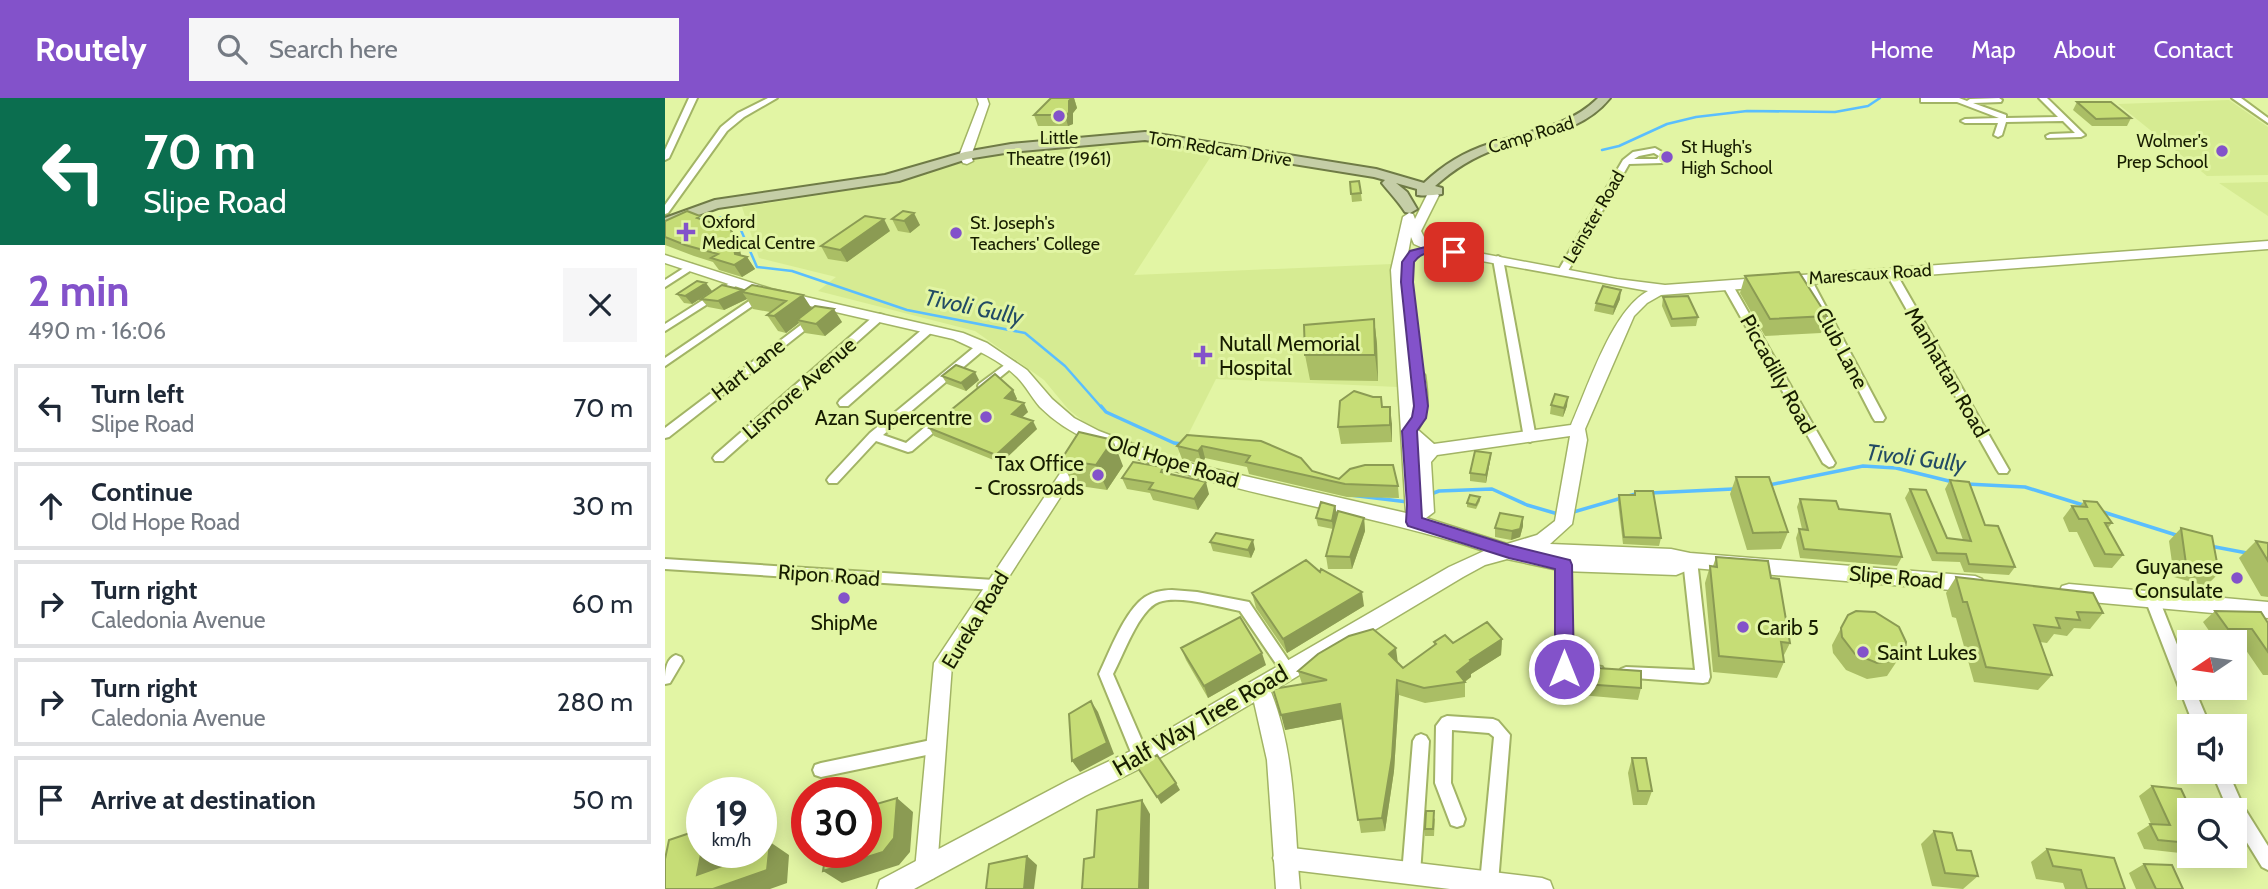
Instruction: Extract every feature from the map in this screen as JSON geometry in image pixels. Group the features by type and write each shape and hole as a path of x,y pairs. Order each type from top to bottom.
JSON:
{"main road":[{"path":"966,159 984,104 982,98"},
{"name":"Camp Road","path":"1429,192 1449,167 1482,150 1582,120 1604,98"},
{"name":"Tom Redcam Drive","path":"668,220 775,196 886,179 1011,148 1128,136 1161,137 1376,173 1429,192"},
{"path":"971,143 984,148 1011,148"},
{"name":"Tom Redcam Drive","path":"966,159 1047,145"},
{"path":"1376,173 1416,175 1449,167"},
{"name":"Tom Redcam Drive","path":"1351,170 1388,183 1429,192"},
{"path":"1388,183 1402,195 1410,209"},
{"path":"1420,507 1409,431 1398,270 1410,209 1429,192"},
{"path":"1429,192 1415,231 1419,241 1433,248"},
{"name":"Marescaux Road","path":"1433,248 1563,271 1617,284 1665,289 2268,245"},
{"path":"1409,431 1419,418 1421,406 1407,282 1408,262 1414,254 1433,248"},
{"name":"Old Hope Road","path":"665,259 767,292 958,336 982,346 1010,364 1033,383 1047,403 1068,422 1093,435 1172,465 1420,507 1509,552"},
{"path":"1588,551 1570,536 1565,517 1579,440 1577,429 1608,355 1634,306 1634,292 1617,284"},
{"path":"1634,306 1665,289"},
{"path":"1409,431 1425,447 1433,450 1530,438 1577,429"},
{"path":"1420,507 1423,462 1426,455 1433,450"},
{"path":"1509,552 1543,540 1565,517"},
{"name":"Slipe Road","path":"1509,552 1588,551 1671,556 1690,560 1988,585"},
{"name":"Slipe Road","path":"1509,552 1563,565 1676,568 1690,560"},
{"name":"Half Way Tree Road","path":"889,889 1077,788 1141,757 1456,572 1479,560 1509,552"},
{"path":"2055,591 2268,610"},
{"path":"1259,688 1270,711 1276,750 1288,889"}],"street":[{"path":"665,158 693,98"},
{"path":"668,220 674,198 724,129 741,115 773,98"},
{"path":"1924,100 1947,98 1962,101 2007,120"},
{"path":"2043,98 2081,135 2050,136"},
{"path":"2236,98 2268,121"},
{"path":"1962,101 1998,100"},
{"path":"1965,121 2064,119"},
{"path":"1998,135 2007,120"},
{"name":"Leinster Road","path":"1563,271 1626,162"},
{"path":"1498,260 1530,438"},
{"path":"665,284 690,267"},
{"name":"Manhattan Road","path":"1891,274 2003,470"},
{"name":"Club Lane","path":"1806,279 1879,418"},
{"path":"665,328 737,282"},
{"name":"Piccadilly Road","path":"1727,284 1829,463"},
{"path":"665,363 767,292"},
{"name":"Hart Lane","path":"665,434 831,305"},
{"name":"Lismore Avenue","path":"719,458 879,317"},
{"path":"844,403 929,329"},
{"path":"833,480 874,436 982,346"},
{"path":"968,398 1010,364"},
{"path":"874,436 908,448 947,415"},
{"name":"Eureka Road","path":"926,870 943,663 1093,435"},
{"path":"1563,565 1564,669 1703,677 1690,560"},
{"name":"Ripon Road","path":"665,564 993,585"},
{"path":"1141,757 1106,674 1138,615 1151,600 1171,595 1244,606 1289,670"},
{"path":"2152,599 2197,714"},
{"path":"665,678 675,661"},
{"path":"1457,819 1443,783 1444,726 1447,723 1493,726 1502,735 1489,883"},
{"path":"1411,874 1421,741"},
{"path":"821,770 936,746"},
{"path":"2225,784 2237,811 2268,861"},
{"path":"1285,858 1411,874 1447,883 1489,883 1542,889"}],"shaded area":[{"name":"Wolmer's Prep School","path":"2229,100 2268,127 2268,175 2207,176 2118,104"},
{"path":"1128,139 1215,150 1134,275 1392,264 1398,387 1216,379 1177,457 1128,446 1094,430 1068,409 1044,380 975,331 818,291 836,277 759,258 742,207 826,194 1001,154"},
{"path":"2268,182 2268,216 2219,183"}],"building":[{"path":"1051,98 1072,98 1069,101 1069,113 1034,115"},
{"path":"2077,102 2111,102 2131,118 2096,119"},
{"path":"1359,181 1361,193 1351,194 1350,182"},
{"path":"687,211 700,216 697,218 731,229 735,254 747,257 734,265 711,258 718,254 665,237 665,221"},
{"path":"903,211 914,213 904,221 892,219"},
{"path":"865,216 884,219 840,250 821,246"},
{"path":"1799,272 1827,316 1770,319 1745,276"},
{"path":"697,281 706,283 685,296 677,294"},
{"path":"722,285 743,290 718,301 701,299"},
{"path":"752,285 803,295 774,316 767,315 786,301 742,292"},
{"path":"1603,286 1621,290 1614,307 1596,303"},
{"path":"1688,296 1698,317 1672,319 1663,297"},
{"path":"815,306 834,309 816,324 797,320"},
{"path":"1374,319 1375,355 1305,355 1304,325"},
{"path":"956,365 975,372 961,383 942,376"},
{"name":"Azan Supercentre","path":"995,374 1013,390 1005,398 1024,403 1012,414 1033,421 996,455 929,428"},
{"path":"1354,391 1381,397 1382,407 1390,407 1390,425 1338,427 1340,401"},
{"path":"1555,394 1568,397 1564,408 1551,405"},
{"path":"1079,432 1113,440 1096,465 1061,460"},
{"path":"1187,435 1261,441 1301,458 1312,471 1339,479 1350,469 1365,465 1393,465 1398,486 1345,484 1246,462 1250,456 1202,446 1198,451 1177,446"},
{"path":"1475,451 1491,453 1486,475 1470,473"},
{"path":"1133,462 1163,467 1161,472 1206,482 1194,499 1149,489 1153,483 1122,478"},
{"path":"1736,477 1769,477 1788,532 1753,533"},
{"path":"1950,480 1969,482 1985,525 1998,526 2015,567 1969,564 1966,554 1937,553 1910,489 1926,490 1947,538 1971,541"},
{"path":"1635,491 1653,491 1661,538 1624,537 1619,495 1635,495"},
{"path":"1470,495 1480,497 1476,505 1467,503"},
{"path":"1800,499 1836,501 1839,509 1890,514 1902,557 1804,549 1799,529 1808,530"},
{"path":"2084,501 2097,502 2112,523 2105,523 2123,555 2105,554 2087,519 2079,519 2072,506 2087,507"},
{"path":"1321,502 1335,506 1332,521 1316,518"},
{"path":"1338,511 1364,518 1350,557 1326,556"},
{"path":"1500,513 1523,517 1520,529 1512,531 1495,528"},
{"path":"2181,528 2212,536 2219,573 2186,564"},
{"path":"1216,533 1253,540 1248,550 1210,542"},
{"path":"2256,541 2268,543 2268,561"},
{"name":"Carib 5","path":"1716,557 1768,561 1771,578 1779,579 1790,643 1781,642 1784,662 1719,656 1710,566 1717,567"},
{"path":"1306,560 1320,572 1321,569 1362,592 1283,639 1252,593"},
{"path":"1956,577 2093,593 2103,613 2077,612 2080,620 2056,618 2060,628 2034,625 2052,675 1986,667 1967,602 1963,602"},
{"path":"1856,611 1875,612 1899,627 1906,642 1905,649 1897,660 1877,663 1855,654 1842,637 1841,628 1848,615"},
{"path":"2215,611 2261,612 2268,623 2268,652 2252,629 2228,629"},
{"path":"1240,617 1262,653 1204,686 1181,648"},
{"path":"1487,622 1502,639 1457,672 1465,682 1424,688 1397,680 1392,757 1382,818 1358,820 1340,704 1281,715 1273,689 1327,680 1298,671 1318,654 1349,636 1373,629 1396,648 1389,654 1403,668 1445,635 1453,643"},
{"path":"1582,667 1641,671 1641,688 1583,684"},
{"path":"1091,701 1107,743 1072,761 1069,714"},
{"path":"1157,755 1176,783 1157,797 1138,768"},
{"path":"1632,758 1646,758 1652,791 1638,791"},
{"path":"2152,786 2181,789 2185,798 2177,798 2177,842 2158,840 2150,824 2170,825"},
{"path":"897,798 894,838 882,852 882,802"},
{"path":"1142,800 1139,889 1082,889 1084,859 1094,857 1097,810"},
{"path":"1426,811 1434,811 1433,829 1425,829"},
{"path":"1934,831 1952,833 1957,850 1971,851 1978,876 1945,873"},
{"path":"686,834 686,868 698,868 697,875 716,868 767,870 713,889 665,889 665,859 669,840"},
{"path":"2047,849 2114,858 2125,889 2087,889 2081,870 2053,866"},
{"path":"1027,856 1024,889 986,889 989,864"},
{"path":"2144,864 2172,865 2183,889 2156,889"}],"waterway":[{"path":"1602,150 1619,146 1667,124 1696,117 1747,111 1835,112 1868,106 1880,98"},
{"name":"Tivoli Gully","path":"699,219 725,217 737,221 757,267 792,271 907,310 1025,333 1065,366 1102,408"},
{"name":"Tivoli Gully","path":"1101,406 1106,412 1174,443 1182,444"},
{"name":"Tivoli Gully","path":"1769,485 1863,466 1896,468 1953,482"},
{"name":"Tivoli Gully","path":"1967,484 2025,487 2083,505"},
{"name":"Tivoli Gully","path":"1431,494 1439,491 1492,489 1527,505 1558,514"},
{"name":"Tivoli Gully","path":"1650,493 1733,489"},
{"name":"Tivoli Gully","path":"1570,513 1639,493"},
{"name":"Tivoli Gully","path":"1350,495 1408,502"},
{"name":"Tivoli Gully","path":"2100,511 2176,535"},
{"name":"Tivoli Gully","path":"2210,546 2247,553"}],"place":[{"name":"Little Theatre (1961)","path":"1059,116"},
{"name":"Wolmer's Prep School","path":"2222,151"},
{"name":"St Hugh's High School","path":"1667,157"},
{"name":"Oxford Medical Centre","path":"686,232"},
{"name":"St. Joseph's Teachers' College","path":"956,233"},
{"name":"Nutall Memorial Hospital","path":"1203,355"},
{"name":"Azan Supercentre","path":"986,417"},
{"name":"Tax Office - Crossroads","path":"1098,475"},
{"name":"Guyanese Consulate","path":"2237,578"},
{"name":"ShipMe","path":"844,598"},
{"name":"Carib 5","path":"1743,627"},
{"name":"Saint Lukes","path":"1863,652"}],"route":[{"path":"1454,252 1433,248 1414,254 1408,262 1407,282 1421,406 1419,418 1409,431 1414,522 1509,552 1563,565 1564,669"}]}
